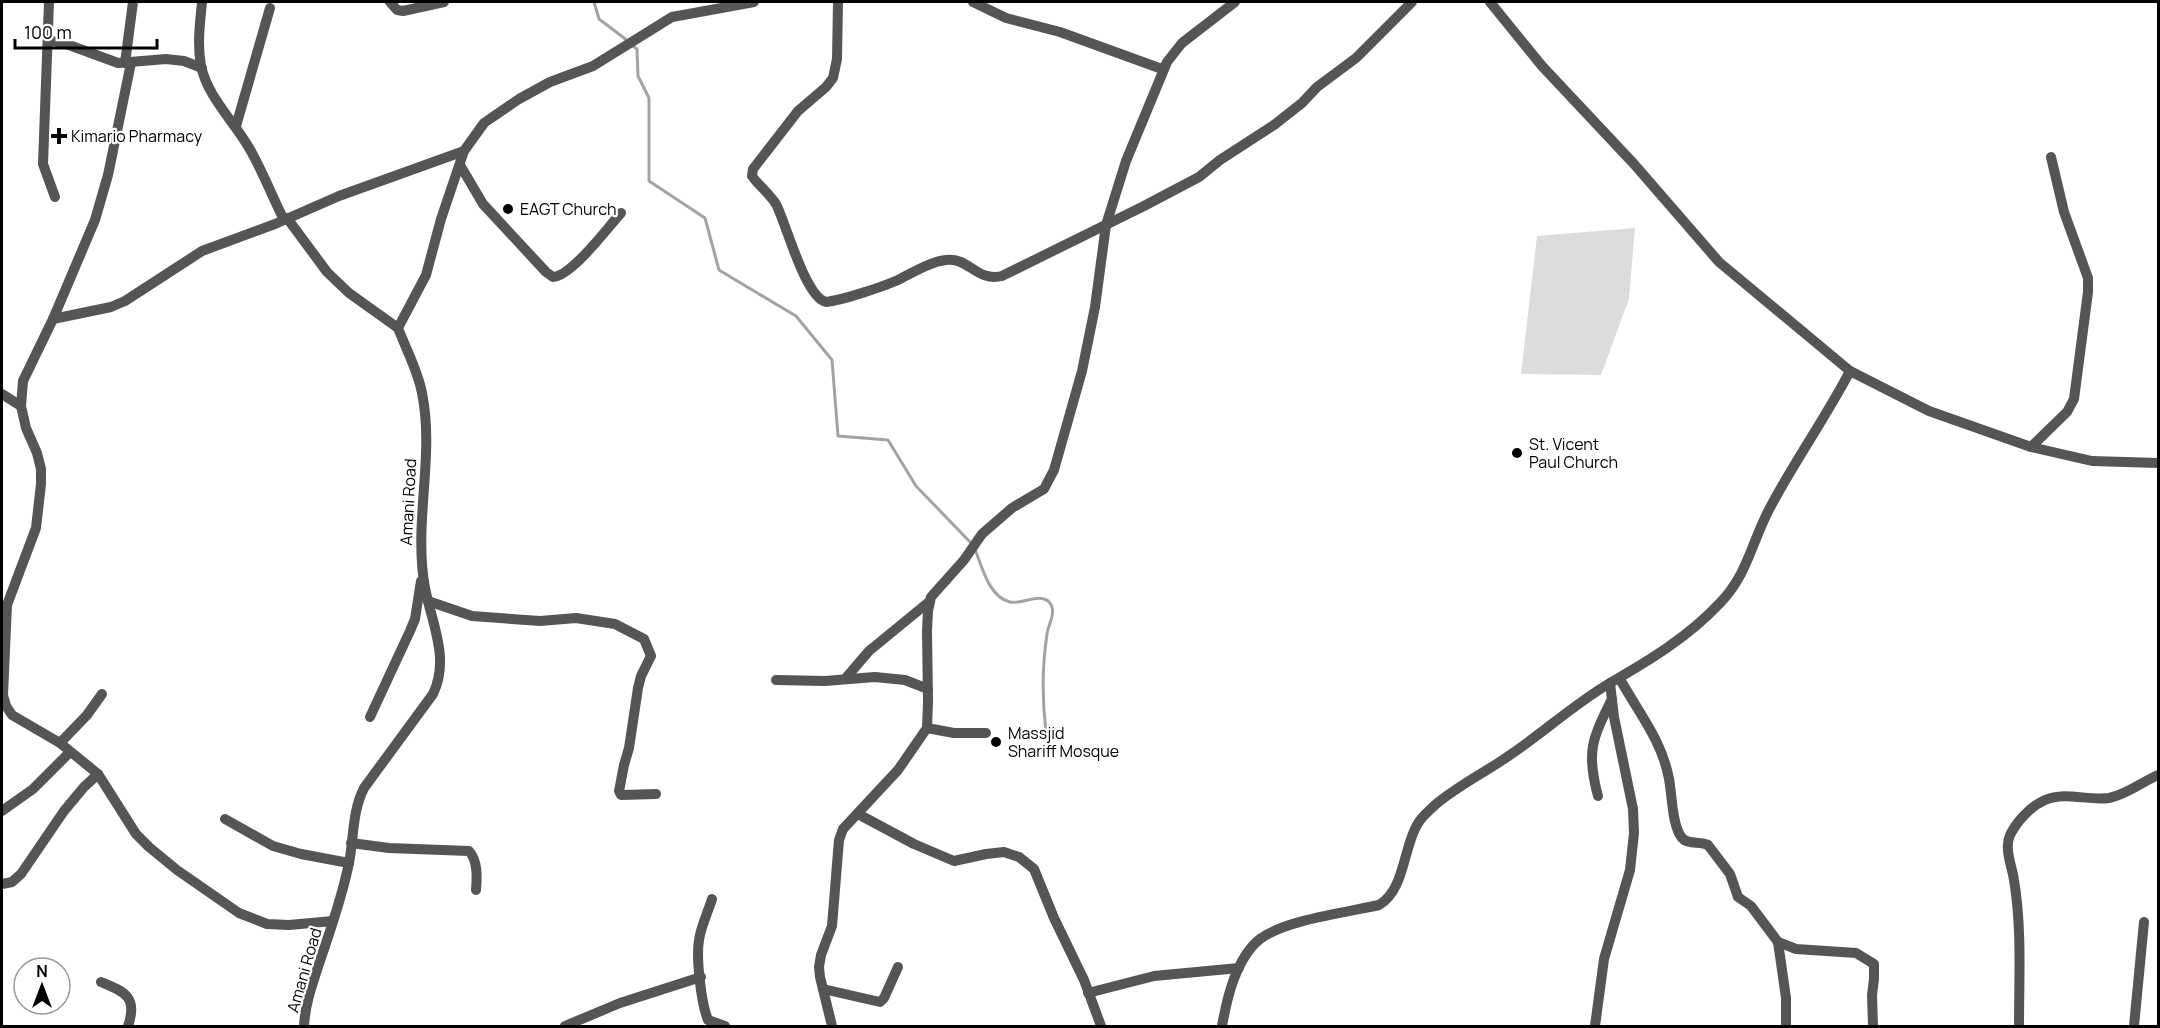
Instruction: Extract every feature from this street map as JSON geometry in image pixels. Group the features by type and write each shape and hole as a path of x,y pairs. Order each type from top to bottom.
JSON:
{"street":[{"path":"49,2 43,164 55,197"},
{"path":"133,2 123,109 108,175 95,220 53,319 26,372 21,392 24,422 37,453 41,469 41,484 36,528 7,605 3,695 7,718 60,743 98,774 136,834 149,848 239,913 267,924 289,925 333,921"},
{"path":"202,2 199,48 202,68 217,101 236,126 252,153 285,219 327,272 349,293 398,328 426,275 441,219 464,151 484,123 519,99 550,82 593,66 672,17 754,2"},
{"path":"390,2 397,10 403,11 444,2"},
{"path":"697,2 703,12"},
{"path":"838,2 837,51 833,78 798,111 753,169 752,176 775,203 804,274 820,300 834,300 891,283 944,260 963,262 981,276 990,278 1002,276 1106,225 1199,177 1220,160 1274,125 1302,103 1317,87 1356,58 1412,2"},
{"path":"973,2 1006,18 1060,32 1162,69"},
{"path":"845,680 869,651 930,601 982,534 1012,508 1044,489 1051,477 1082,370 1095,307 1106,225 1126,161 1162,69 1182,43 1235,2"},
{"path":"1490,2 1542,66 1634,164 1719,262 1850,371 1929,411 2031,447 2092,460 2158,463"},
{"path":"236,126 270,8"},
{"path":"48,40 69,45 118,63 184,61 202,68"},
{"path":"53,319 111,307 125,301 202,251 339,196 464,151"},
{"path":"2031,447 2067,412 2074,399 2088,292 2088,278 2064,212 2051,157"},
{"path":"460,165 490,213 546,272 554,277 561,276 575,264 621,213"},
{"name":"Amani Road","path":"304,1026 307,1000 349,863 354,813 364,788 433,694 440,679 440,651 428,601 420,535 426,458 424,407 420,383 398,328"},
{"path":"1225,1025 1228,998 1239,968 1261,939 1314,919 1384,902 1393,893 1417,825 1428,811 1615,681 1687,635 1735,587 1745,569 1771,505 1828,413 1850,371"},
{"path":"2,394 21,406"},
{"path":"370,717 415,619 423,569"},
{"path":"428,601 472,616 540,621 576,618 615,624 644,639 651,656 639,682 629,748 619,791 621,795 626,796 656,794"},
{"path":"832,1026 819,967 832,926 839,840 843,829 898,770 927,728 927,631 930,601"},
{"path":"776,680 845,680 875,677 905,680 928,689"},
{"path":"1595,1026 1604,959 1630,870 1634,833 1633,809 1614,717 1612,699 1615,681"},
{"path":"1615,681 1651,728 1663,753 1681,837 1686,842 1703,842 1708,845 1730,874 1738,897 1751,906 1778,942 1786,998 1786,1026"},
{"path":"60,743 87,715 102,694"},
{"path":"1598,796 1591,764 1591,748 1612,699"},
{"path":"927,728 954,733 986,733"},
{"path":"2,811 33,789 70,752"},
{"path":"2,884 12,882 21,874 64,811 98,774"},
{"path":"2019,1026 2019,928 2008,852 2010,836 2023,817 2048,799 2061,796 2109,798 2158,775"},
{"path":"858,814 914,844 954,861 1004,852 1019,857 1034,869 1101,1026"},
{"path":"225,819 273,846 349,863"},
{"path":"351,843 388,848 469,851 477,871 476,890"},
{"path":"712,899 699,940 702,998 708,1020 725,1026"},
{"path":"2134,1026 2144,922"},
{"path":"1778,942 1796,950 1856,953 1872,962 1875,967 1872,995 1873,1026"},
{"path":"823,989 880,1002 898,967"},
{"path":"1088,993 1166,975 1239,968"},
{"path":"565,1026 620,1003 700,977"},
{"path":"100,982 119,990 129,998 132,1013 128,1026"}],"shaded area":[{"path":"1635,228 1629,299 1601,375 1521,374 1537,236"}],"waterway":[{"path":"594,2 599,19 628,41"},
{"path":"633,46 637,49 638,76 649,98 649,181 705,218 719,270 796,316 832,360 838,436 888,440 916,486 972,544"},
{"path":"975,549 987,580 1003,599 1015,602 1039,598 1045,599 1052,607 1053,614 1047,634 1043,671 1046,732"}],"place":[{"name":"Kimario Pharmacy","path":"59,136"},
{"name":"EAGT Church","path":"508,209"},
{"name":"St. Vicent Paul Church","path":"1517,453"},
{"name":"Massjid Shariff Mosque","path":"996,742"}]}
